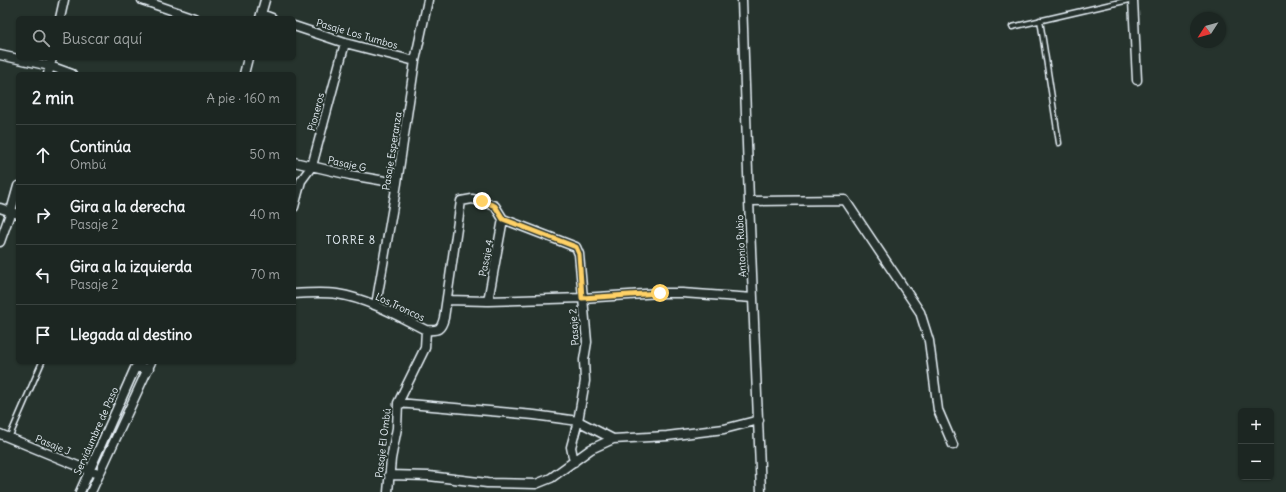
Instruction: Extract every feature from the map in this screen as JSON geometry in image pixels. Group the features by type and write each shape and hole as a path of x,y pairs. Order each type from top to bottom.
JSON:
{"street":[{"path":"60,16 64,0"},
{"path":"142,0 188,16"},
{"path":"261,16 265,0"},
{"name":"Pasaje Esperanza","path":"376,305 397,182 415,61 428,0"},
{"name":"Antonio Rubio","path":"742,0 761,492"},
{"path":"1133,0 1137,80"},
{"name":"Pasaje Los Tumbos","path":"296,27 344,43 415,61"},
{"name":"Pioneros","path":"296,201 302,181 312,166 344,43"},
{"path":"0,55 16,59"},
{"path":"23,60 50,66 66,72"},
{"path":"244,72 248,60"},
{"name":"Pasaje G","path":"296,162 350,175 397,182"},
{"name":"Pasaje 2","path":"447,300 461,201 472,199 495,206 503,219 576,247 579,254 587,342 584,360 585,381 578,421 571,447 574,462"},
{"path":"749,201 845,200 920,312 929,341 938,410 953,445"},
{"path":"0,208 15,213 0,242"},
{"name":"Pasaje 4","path":"488,301 503,219"},
{"path":"426,330 435,331 442,325 447,300 488,301 682,293 753,298"},
{"name":"Los Troncos","path":"296,294 339,294 376,305 426,330"},
{"name":"Pasaje El Ombú","path":"388,492 398,403 425,348 426,330"},
{"path":"91,492 150,365"},
{"name":"Servidumbre de Paso","path":"80,492 134,368 150,365"},
{"path":"398,403 534,414 578,421 613,439"},
{"path":"390,475 429,476 487,483 536,484 551,478 591,449 613,439 667,436 724,428 759,420"},
{"name":"Pasaje J","path":"0,434 99,475"},
{"path":"541,482 541,492"},
{"path":"487,483 487,492"}],"lane":[{"path":"1012,27 1128,0"},
{"path":"1040,20 1060,143"},
{"path":"9,438 41,364"}],"district":[{"name":"TORRE 8","path":"351,240"}],"route":[{"path":"482,201 495,206 503,219 576,247 579,254 582,298 660,293"}]}
